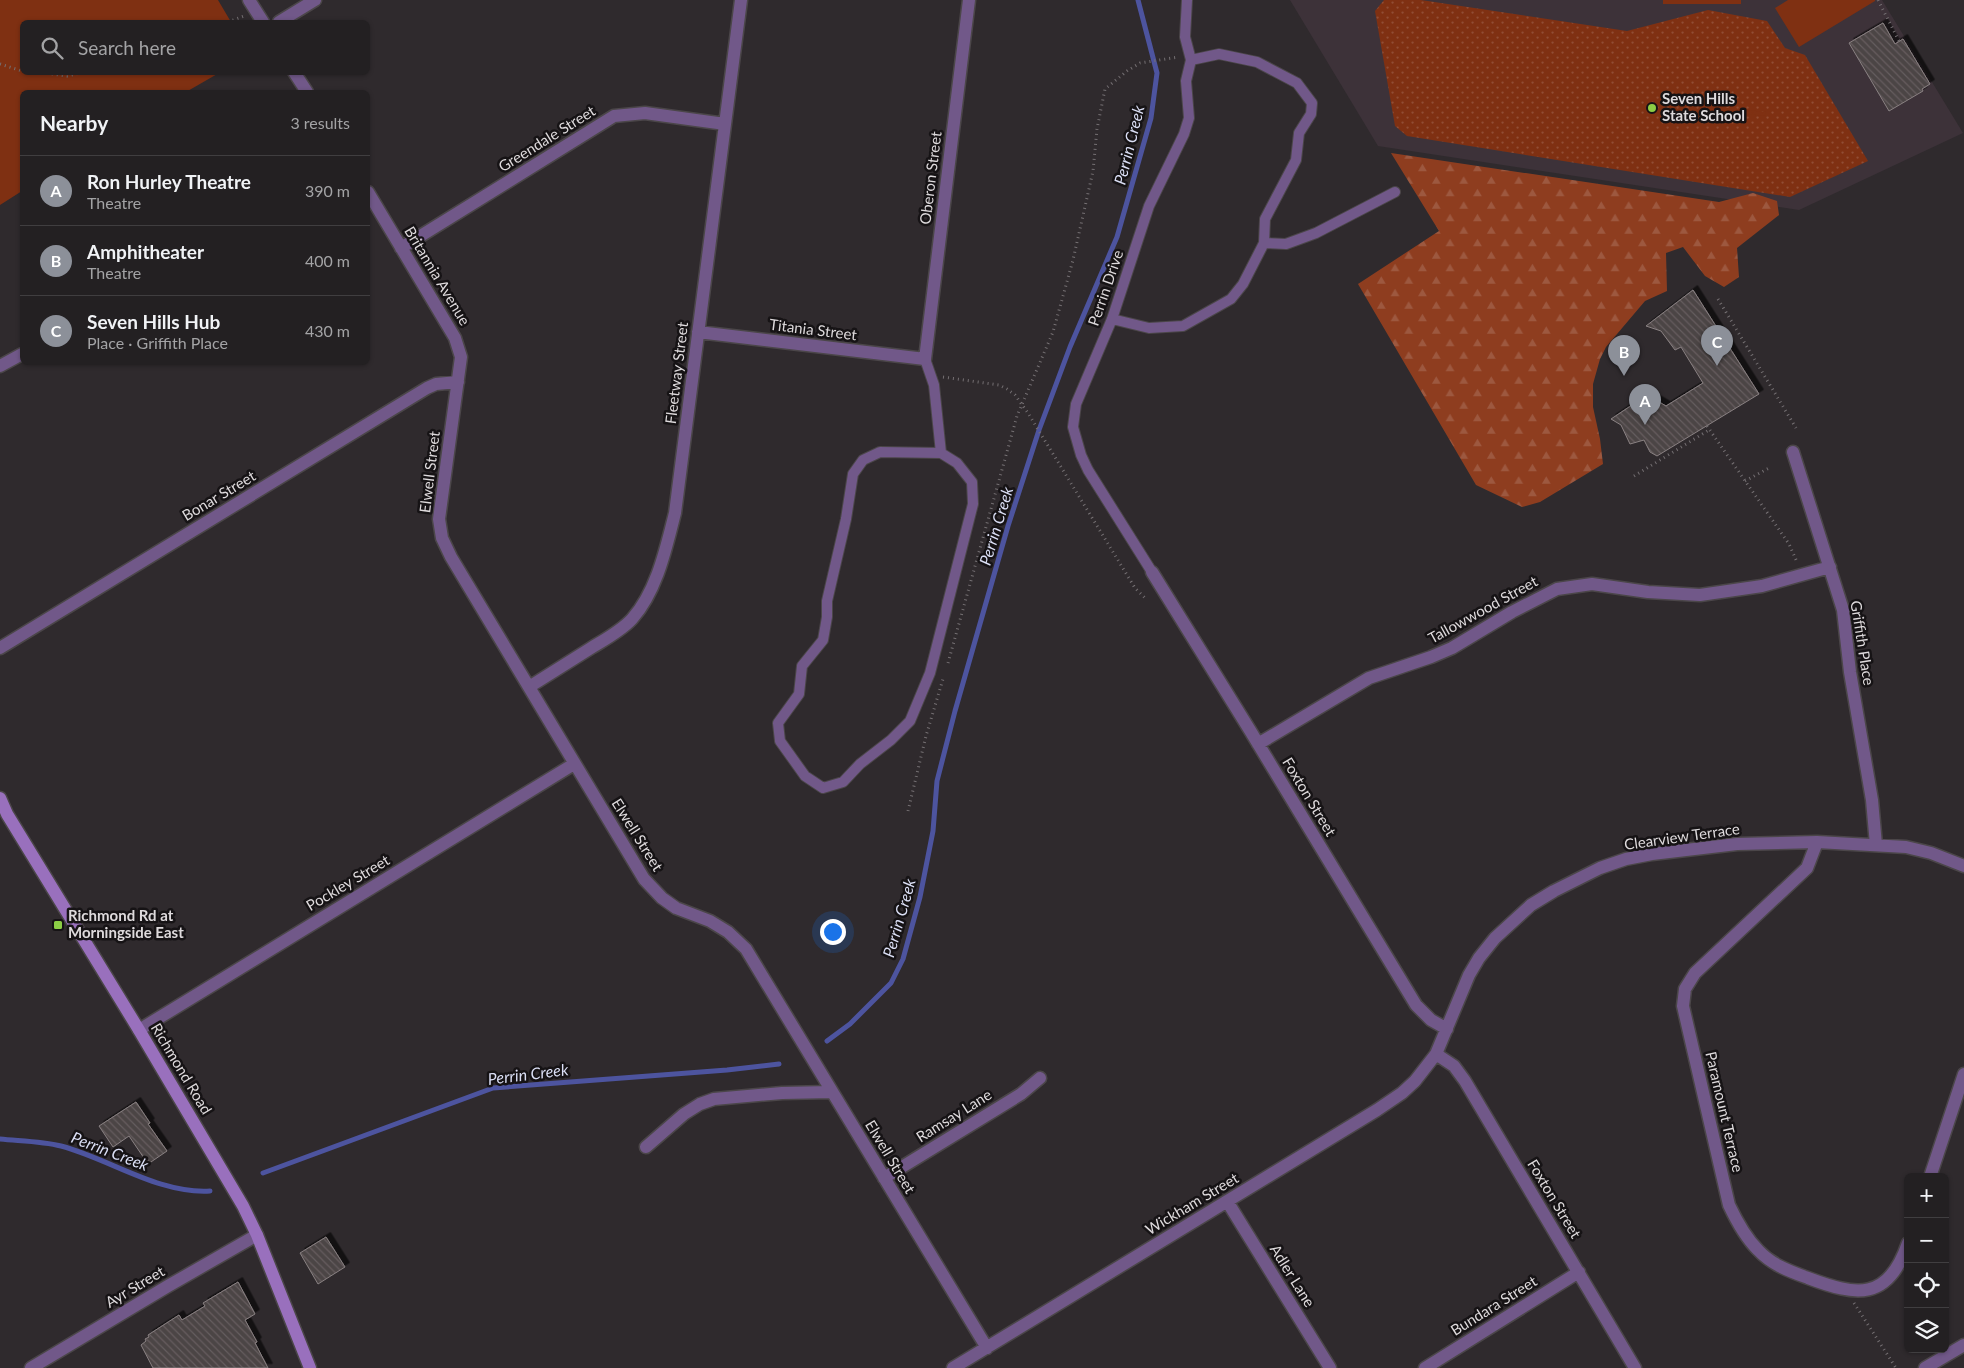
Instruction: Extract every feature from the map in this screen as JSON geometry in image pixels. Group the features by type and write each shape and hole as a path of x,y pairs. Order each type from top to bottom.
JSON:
{"main road":[{"name":"Richmond Road","path":"0,798 3,816 139,1030 225,1174 258,1235 310,1368"}],"street":[{"path":"249,0 262,20"},
{"path":"282,20 316,0"},
{"name":"Fleetway Street","path":"529,687 605,640 631,620 645,601 659,570 675,512 741,0"},
{"name":"Oberon Street","path":"924,359 969,0"},
{"path":"296,75 306,90"},
{"name":"Greendale Street","path":"401,248 614,116 644,113 725,124"},
{"name":"Britannia Avenue","path":"370,195 456,338 461,357 458,382"},
{"name":"Titania Street","path":"698,332 924,359"},
{"path":"0,366 20,355"},
{"name":"Bonar Street","path":"0,648 428,388 436,384 458,382"},
{"name":"Elwell Street","path":"458,382 439,519 442,538 450,557 644,880 662,898 676,908 710,921 728,932 746,949 987,1348"},
{"name":"Griffith Place","path":"1793,452 1843,610 1850,672 1872,800 1876,845"},
{"name":"Tallowwood Street","path":"1258,744 1369,678 1431,658 1557,589 1592,584 1648,592 1700,595 1762,586 1830,567"},
{"name":"Foxton Street","path":"1152,572 1416,1005 1431,1020 1447,1029"},
{"name":"Pockley Street","path":"139,1030 574,764"},
{"name":"Clearview Terrace","path":"1436,1054 1469,974 1495,938 1531,905 1573,880 1626,859 1737,844 1817,842 1906,847 1931,853 1964,866"},
{"name":"Paramount Terrace","path":"1817,842 1807,868 1695,973 1685,989 1683,1006 1729,1205 1741,1230 1758,1251 1775,1265 1849,1291 1867,1290 1883,1284 1894,1272 1904,1251"},
{"name":"Foxton Street","path":"1436,1054 1454,1066 1465,1080 1635,1368"},
{"name":"Wickham Street","path":"953,1368 1402,1094 1436,1054"},
{"path":"1931,1173 1964,1074"},
{"name":"Ramsay Lane","path":"884,1178 1021,1094 1040,1078"},
{"path":"646,1146 684,1114 700,1104 714,1099 782,1093 831,1092"},
{"name":"Adler Lane","path":"1227,1202 1330,1368"},
{"name":"Ayr Street","path":"31,1368 258,1235"},
{"name":"Bundara Street","path":"1425,1368 1579,1272"},
{"path":"1926,1368 1964,1344"}],"lane":[{"name":"Perrin Drive","path":"1152,572 1088,470 1081,455 1073,427 1076,404 1112,318 1149,206 1184,134 1189,118 1186,82 1191,60 1185,37 1188,0"},
{"path":"1112,318 1149,328 1183,326 1197,320 1231,299 1243,284 1264,243 1265,219 1296,160 1299,133 1311,114 1312,102 1297,82 1257,62 1219,54 1191,60"},
{"path":"1264,243 1286,244 1316,233 1395,192"},
{"path":"924,359 934,385 940,453"},
{"path":"880,452 940,453 957,463 972,482 974,504 930,673 910,721 891,740 860,764 843,782 823,788 805,776 780,741 778,723 799,694 802,666 823,640 827,617 827,601 846,519 853,474 863,460 880,452"}],"path":[{"path":"1878,0 1898,41"},
{"path":"908,811 926,736 1022,404 1053,332 1073,260 1094,171 1097,130 1105,89 1140,63 1179,58"},
{"path":"0,64 20,70"},
{"path":"1718,299 1796,428"},
{"path":"930,374 999,385 1015,395 1028,412 1134,588 1145,598"},
{"path":"1634,476 1708,428 1789,544 1796,562"},
{"path":"1745,481 1770,468"},
{"path":"1854,1302 1896,1368"}],"shaded area":[{"path":"0,0 218,0 230,20 20,20 20,75 216,75 189,90 20,90 20,192 0,205"},
{"name":"Seven Hills State School","path":"1290,0 1882,0 1963,133 1799,210 1378,146"},
{"name":"Seven Hills State School","path":"1384,0 1421,0 1627,31 1708,10 1767,21 1785,48 1805,55 1868,161 1790,197 1407,136 1395,126 1375,11"},
{"path":"1663,0 1741,0 1741,4 1663,4"},
{"path":"1788,0 1875,1 1799,47 1775,8"},
{"path":"1707,106 1766,112 1765,116 1707,110"}],"green space":[{"path":"1391,153 1719,202 1753,193 1777,201 1779,215 1737,248 1739,277 1724,287 1705,276 1683,247 1666,253 1667,291 1645,301 1606,347 1600,359 1593,384 1593,407 1603,464 1540,502 1522,507 1476,485 1358,284 1439,231"}],"building":[{"path":"1883,23 1895,44 1903,39 1930,84 1922,89 1923,91 1889,111 1849,43"},
{"path":"1693,290 1759,394 1657,456 1650,452 1644,440 1630,444 1621,425 1611,419 1647,395 1666,406 1703,383 1681,347 1675,350 1661,331 1646,326"},
{"path":"136,1102 150,1123 148,1124 167,1151 148,1164 129,1136 113,1147 99,1126"},
{"path":"326,1237 345,1267 318,1284 300,1253"},
{"path":"238,1282 255,1314 245,1320 268,1368 153,1368 141,1345 149,1337 148,1335 179,1315 182,1320 205,1306 203,1303"}],"waterway":[{"name":"Perrin Creek","path":"827,1041 850,1024 891,983 903,959 920,897 933,831 937,781 1008,526 1039,430 1070,347 1117,237 1151,118 1157,73 1138,0"},
{"name":"Perrin Creek","path":"263,1173 493,1088 727,1070 779,1064"},
{"name":"Perrin Creek","path":"0,1139 54,1144 153,1182 172,1187 210,1191"}],"place":[{"name":"Seven Hills State School","path":"1652,108"},
{"name":"Seven Hills Hub","path":"1717,366"},
{"name":"Amphitheater","path":"1624,376"},
{"name":"Ron Hurley Theatre","path":"1645,425"},
{"name":"Richmond Rd at Morningside East","path":"58,925"}]}
